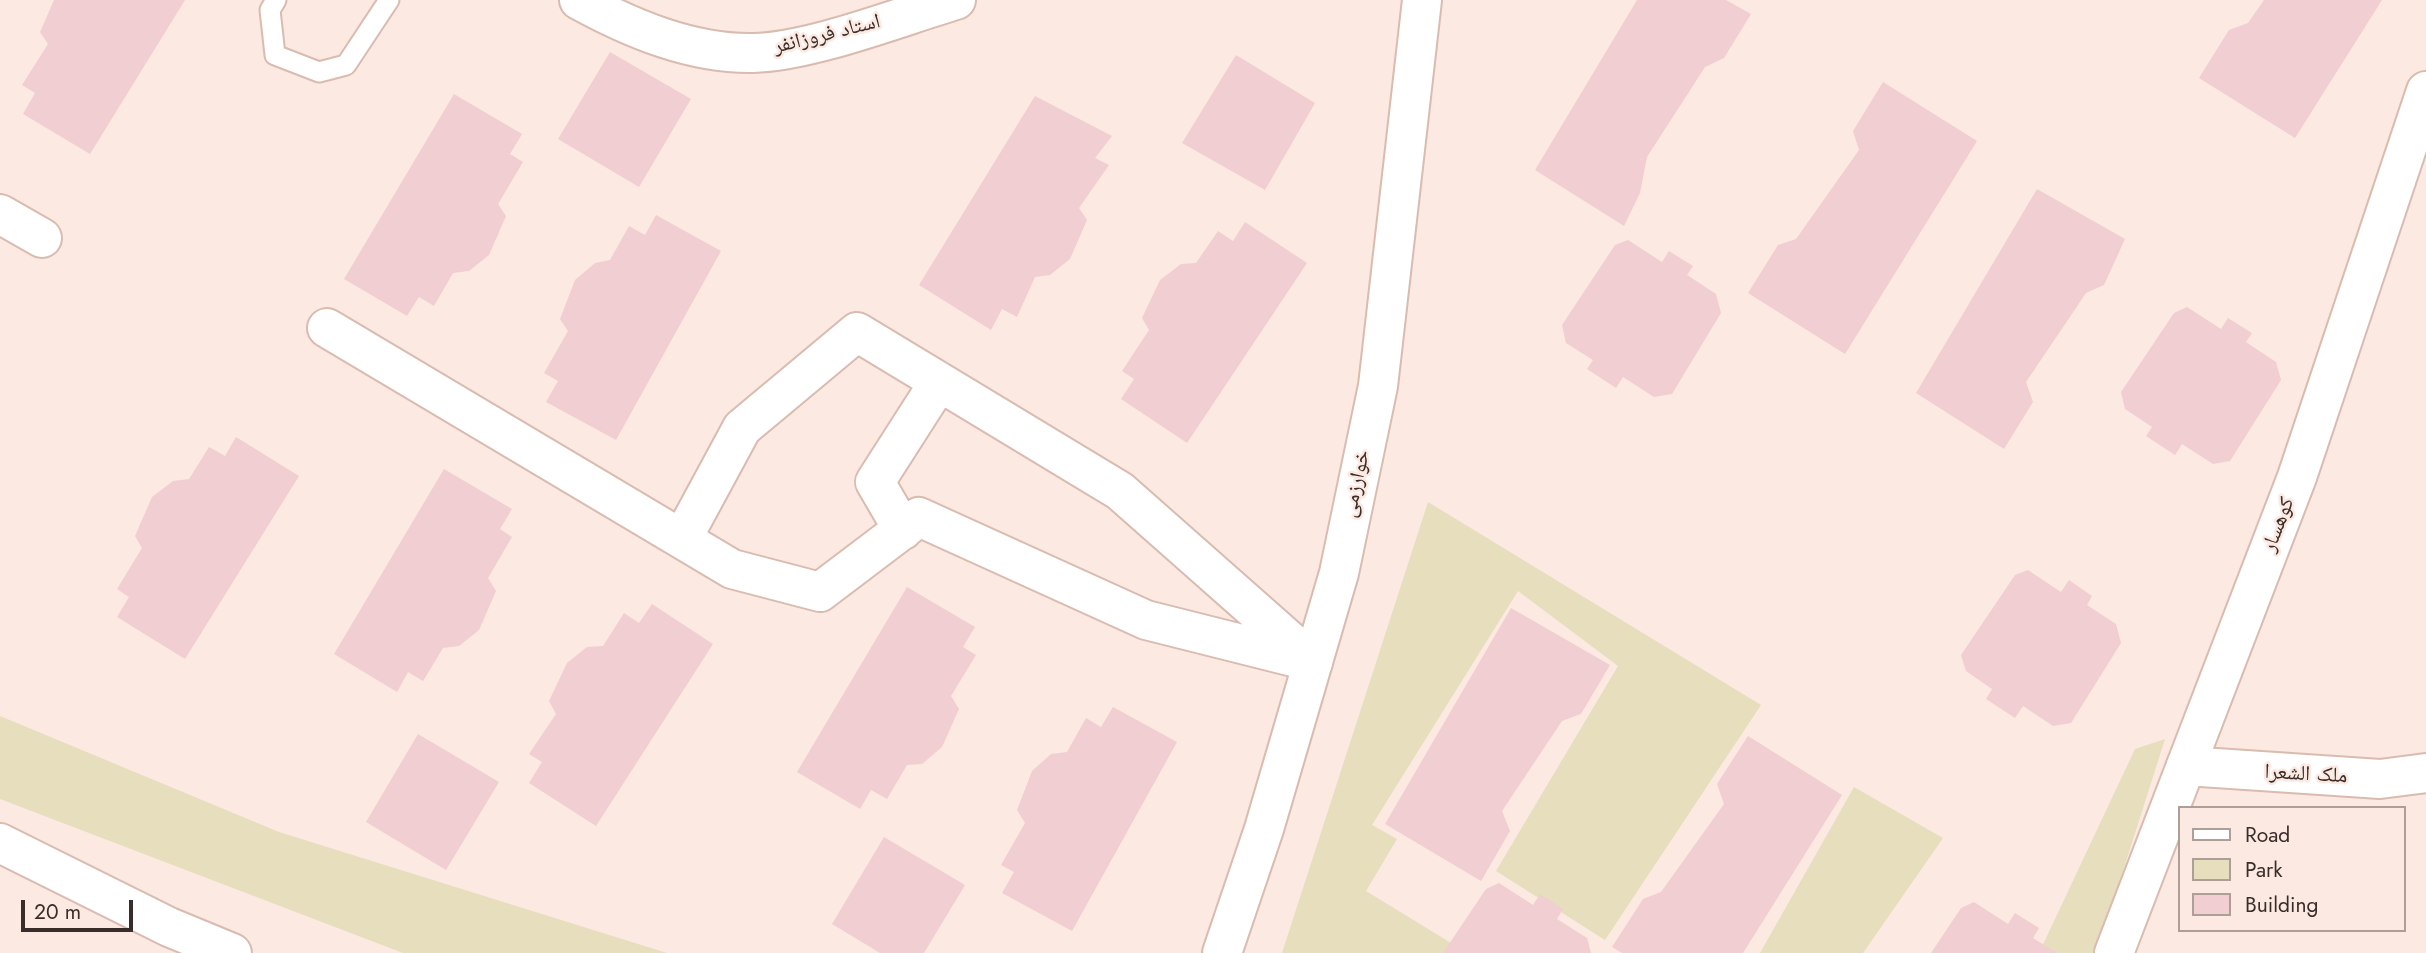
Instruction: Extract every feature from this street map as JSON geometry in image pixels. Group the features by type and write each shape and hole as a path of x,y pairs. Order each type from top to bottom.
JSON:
{"street":[{"name":"استاد فروزانفر","path":"579,0 650,34 700,47 753,53 806,44 956,0"},
{"name":"خوارزمی","path":"1222,953 1244,896 1339,573 1378,386 1422,0"},
{"name":"کوهسار","path":"2114,953 2297,477 2426,91"},
{"path":"0,214 42,238"},
{"path":"327,328 732,569 820,592 919,517 1146,620 1313,662"},
{"path":"682,539 742,428 858,332 1121,491 1313,662"},
{"path":"903,530 875,482 939,382"},
{"name":"ملک الشعرا","path":"2186,766 2380,779 2426,773"},
{"path":"0,843 169,927 232,953"}],"lane":[{"path":"276,0 270,10 275,55 319,72 346,65 389,0"}],"green space":[{"path":"1428,502 1761,705 1605,940 1496,871 1618,666 1518,591 1372,825 1397,839 1366,891 1456,946 1453,953 1282,953"},
{"path":"0,716 279,832 667,953 403,953 0,799"},
{"path":"2165,739 2097,953 2039,953 2135,749"},
{"path":"1854,787 1943,838 1863,953 1760,953"}],"building":[{"path":"54,0 185,0 90,154 23,114 35,93 22,85 48,44 40,32"},
{"path":"1637,0 1726,0 1751,14 1724,58 1705,67 1647,157 1640,193 1624,226 1535,170"},
{"path":"2264,0 2382,0 2295,138 2199,78 2229,30 2248,23"},
{"path":"610,52 691,99 639,187 558,139"},
{"path":"1236,55 1315,103 1265,190 1182,143"},
{"path":"1883,82 1977,141 1845,354 1748,293 1778,245 1796,239 1859,150 1853,131"},
{"path":"454,94 522,134 510,154 523,162 498,204 506,216 489,255 469,271 453,273 434,306 419,297 407,316 344,279"},
{"path":"1035,96 1112,136 1095,158 1109,165 1079,208 1087,220 1070,259 1050,275 1035,277 1017,317 1002,309 991,330 919,285"},
{"path":"2037,189 2125,239 2104,285 2086,293 2026,382 2033,402 2004,449 1916,393"},
{"path":"656,215 721,251 616,440 546,402 558,381 544,373 568,331 560,319 575,280 595,263 610,260 629,226 645,235"},
{"path":"1245,222 1307,263 1187,443 1121,399 1134,379 1122,371 1149,330 1142,318 1160,280 1181,264 1196,263 1218,231 1233,241"},
{"path":"1628,240 1662,262 1669,251 1693,266 1687,275 1716,294 1721,313 1672,394 1654,397 1623,377 1616,388 1587,369 1593,360 1566,343 1562,325 1615,245"},
{"path":"2187,307 2221,329 2228,318 2252,333 2246,342 2276,362 2281,380 2230,461 2213,464 2182,444 2175,455 2146,436 2152,427 2125,409 2121,392 2174,313"},
{"path":"236,437 299,476 185,659 117,617 129,597 117,589 142,548 135,536 152,497 173,481 189,479 209,447 225,456"},
{"path":"444,469 512,509 500,529 512,537 488,578 496,591 479,630 459,646 443,648 423,681 408,672 397,692 334,654"},
{"path":"2028,570 2061,592 2069,580 2092,596 2087,605 2116,624 2121,643 2071,723 2053,726 2023,706 2015,718 1986,699 1992,689 1966,671 1961,655 2015,575"},
{"path":"907,587 975,627 963,647 976,655 951,696 959,709 942,747 922,764 907,765 887,799 871,790 860,809 797,772"},
{"path":"652,604 713,644 596,826 529,783 542,762 529,754 556,714 549,701 567,663 587,647 603,646 624,613 639,623"},
{"path":"1511,608 1610,665 1581,714 1562,721 1502,811 1510,831 1481,881 1385,824"},
{"path":"1113,707 1177,742 1072,931 1002,893 1014,872 1001,865 1025,823 1017,810 1032,771 1051,754 1067,752 1086,718 1101,727"},
{"path":"418,734 499,782 446,870 366,822"},
{"path":"1748,736 1842,795 1743,953 1622,953 1612,947 1643,899 1661,892 1724,804 1717,784"},
{"path":"884,837 965,885 924,953 880,953 832,924"},
{"path":"1499,883 1533,905 1540,894 1563,909 1557,919 1587,938 1591,953 1443,953 1486,889"},
{"path":"1974,902 2008,924 2015,913 2039,928 2033,938 2057,953 1931,953 1961,908"}]}
